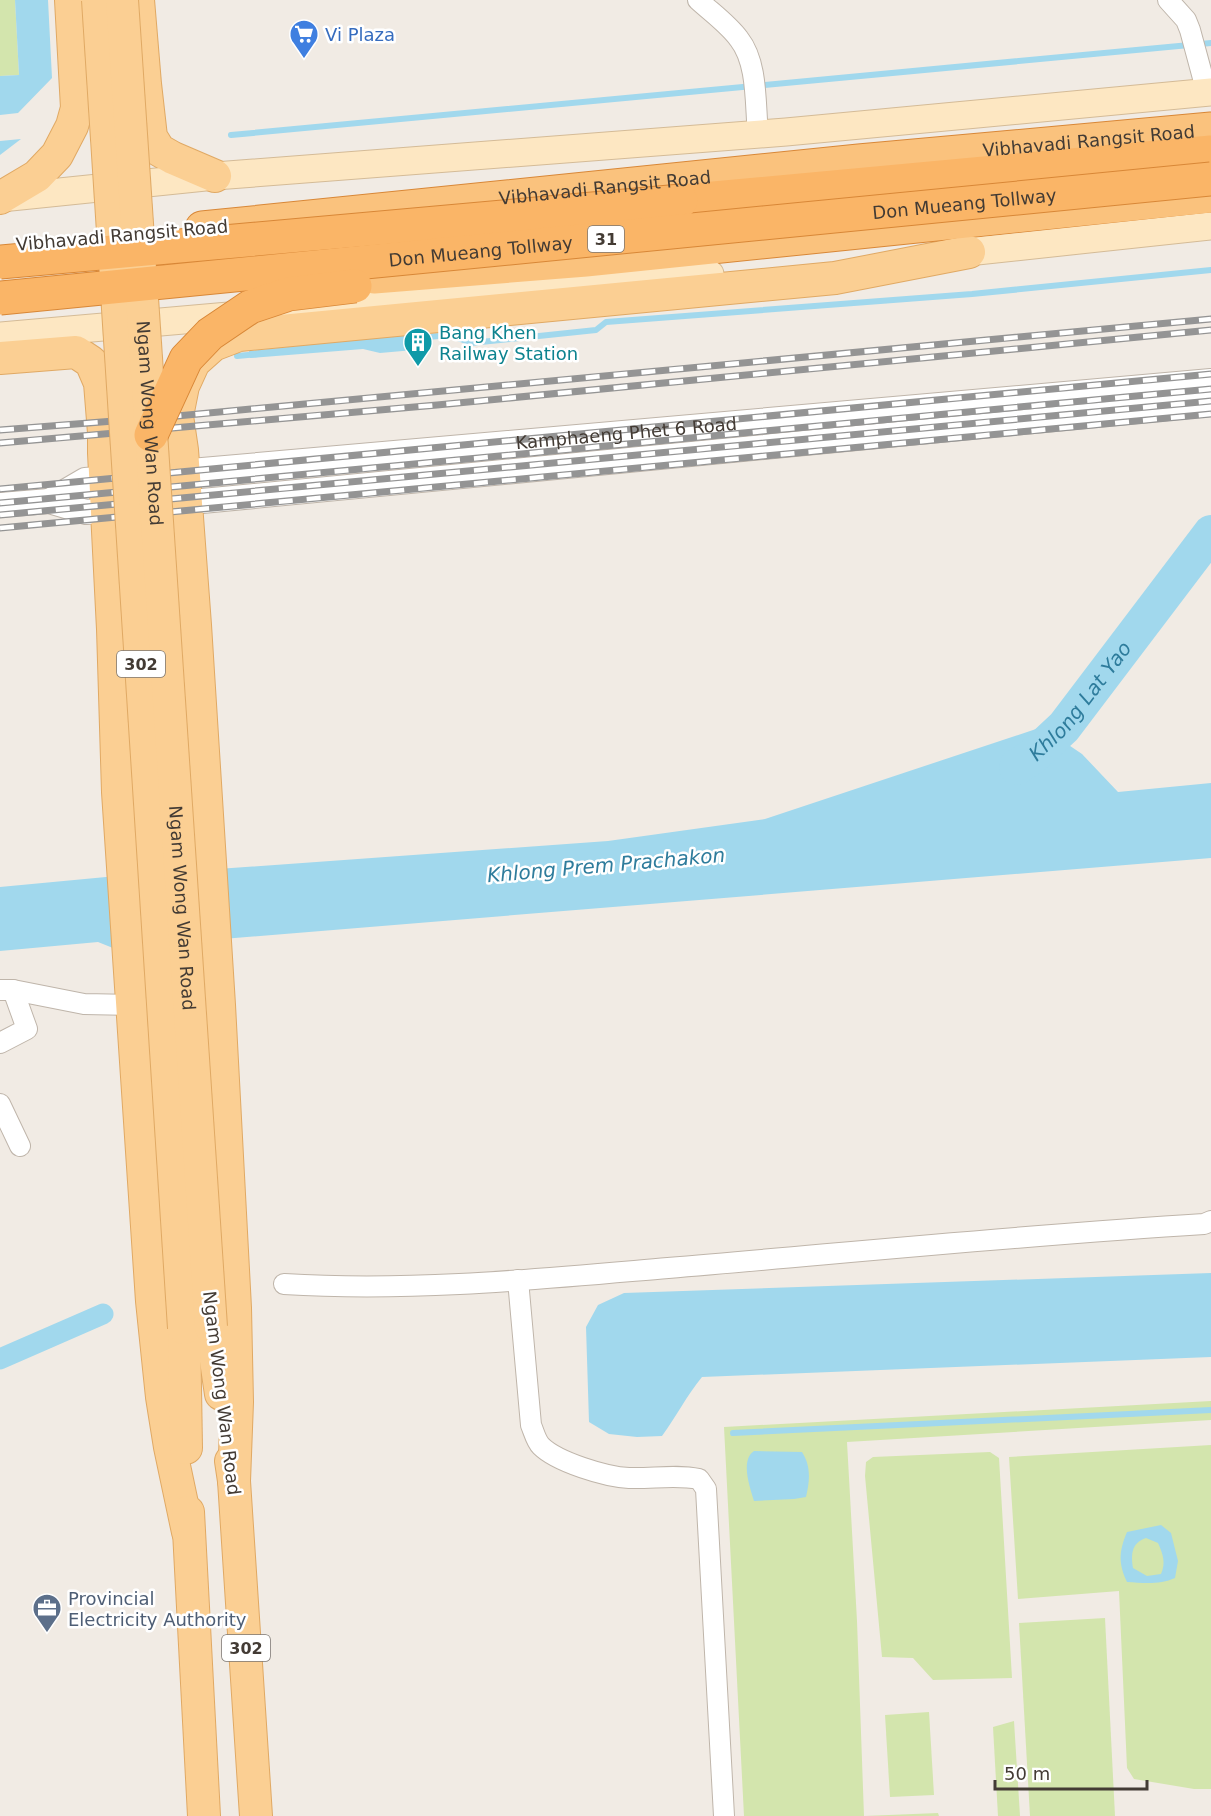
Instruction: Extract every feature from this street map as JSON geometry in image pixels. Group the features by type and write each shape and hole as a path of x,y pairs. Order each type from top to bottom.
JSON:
{"highway":[{"name":"Vibhavadi Rangsit Road","path":"0,247 870,160 1211,129"},
{"name":"Don Mueang Tollway","path":"0,262 1211,152"},
{"path":"151,435 186,359 210,334 250,307 289,294 863,231 1211,179"},
{"name":"Don Mueang Tollway","path":"0,298 1211,179"},
{"name":"31","path":"0,309 586,260 1211,196"}],"main road":[{"path":"0,198 37,176 57,155 72,126 77,108 71,0"},
{"name":"Ngam Wong Wan Road","path":"98,0 198,1328 234,1481 256,1816"},
{"name":"Ngam Wong Wan Road","path":"122,0 151,435 198,1328 188,1532 204,1816"},
{"path":"138,0 151,137 159,150 215,176"},
{"path":"77,108 90,123 100,128 121,124 137,106 145,84"},
{"name":"Vibhavadi Rangsit Road","path":"0,198 215,176 758,134 1209,93"},
{"path":"0,336 969,252 1211,226"},
{"path":"234,1481 237,1402 236,1320 195,626 177,416 183,386 194,362 213,345 239,334 835,278 969,252"},
{"path":"0,358 76,352 91,362 100,383 113,629 118,792 156,1342 170,1447 188,1532"},
{"path":"113,629 119,594 124,586 129,582 174,580 185,589 195,626"}],"street":[{"path":"698,0 738,37 749,57 752,64 758,134"},
{"path":"1168,0 1186,20 1209,93"},
{"name":"Kamphaeng Phet 6 Road","path":"49,501 85,480 1211,381"},
{"name":"Kamphaeng Phet 6 Road","path":"0,505 49,501 86,512 1211,404"},
{"path":"7,990 84,1004 134,1005"},
{"path":"0,1043 27,1029 7,990"},
{"path":"0,1104 20,1146"},
{"path":"284,1284 336,1288 488,1283 1078,1232 1204,1224 1211,1221"},
{"path":"518,1280 531,1425 539,1444 554,1457 589,1470 626,1478 688,1476 699,1479 706,1489 724,1816"}],"green space":[{"path":"0,0 15,0 19,75 0,76"},
{"path":"1211,1401 1211,1420 847,1442 857,1621 864,1816 744,1816 724,1427"},
{"path":"1211,1445 1211,1789 1194,1789 1134,1779 1127,1768 1119,1591 1018,1599 1009,1457"},
{"path":"990,1452 999,1458 1012,1678 933,1680 913,1658 882,1657 865,1476 866,1462 873,1457"},
{"path":"1105,1618 1115,1816 1030,1816 1019,1623"},
{"path":"929,1712 934,1795 890,1797 885,1715"},
{"path":"1014,1721 1020,1816 998,1816 993,1727"},
{"path":"938,1813 939,1816 864,1816"}],"water":[{"path":"15,0 48,0 52,78 18,113 0,115 0,76 19,75"},
{"path":"21,139 0,155 0,141"},
{"path":"412,334 414,350 380,353 363,349 250,358 249,351"},
{"name":"Khlong Prem Prachakon","path":"1042,727 1082,754 1118,792 1211,783 1211,858 113,948 98,942 0,951 0,887 106,877 608,841 765,819"},
{"path":"1211,1273 1211,1357 702,1377 662,1436 637,1437 609,1434 589,1422 586,1327 598,1305 624,1293"},
{"path":"754,1451 802,1452 809,1473 806,1497 754,1501 747,1467 750,1455"},
{"path":"1161,1525 1171,1533 1178,1561 1175,1578 1157,1583 1127,1582 1122,1569 1121,1557 1122,1545 1127,1532","holes":["1146,1538 1158,1543 1163,1558 1161,1574 1147,1576 1133,1568 1132,1554 1137,1543"]}],"waterway":[{"path":"231,135 1211,43"},
{"path":"405,339 450,335 471,343 596,330 606,322 972,294 1211,270"},
{"path":"237,356 258,354"},
{"name":"Khlong Lat Yao","path":"1017,767 1033,756 1064,727 1211,533"},
{"path":"0,1359 103,1314"},
{"path":"733,1433 1211,1410"}],"railway":[{"path":"0,430 177,416 1211,319"},
{"path":"0,443 437,405 1211,330"},
{"path":"0,489 1211,374"},
{"path":"0,503 1211,389"},
{"path":"0,515 1211,401"},
{"path":"0,528 1211,414"}],"place":[{"name":"Vi Plaza","path":"304,60"},
{"name":"Bang Khen Railway Station","path":"418,368"},
{"name":"Provincial Electricity Authority","path":"47,1634"}]}
